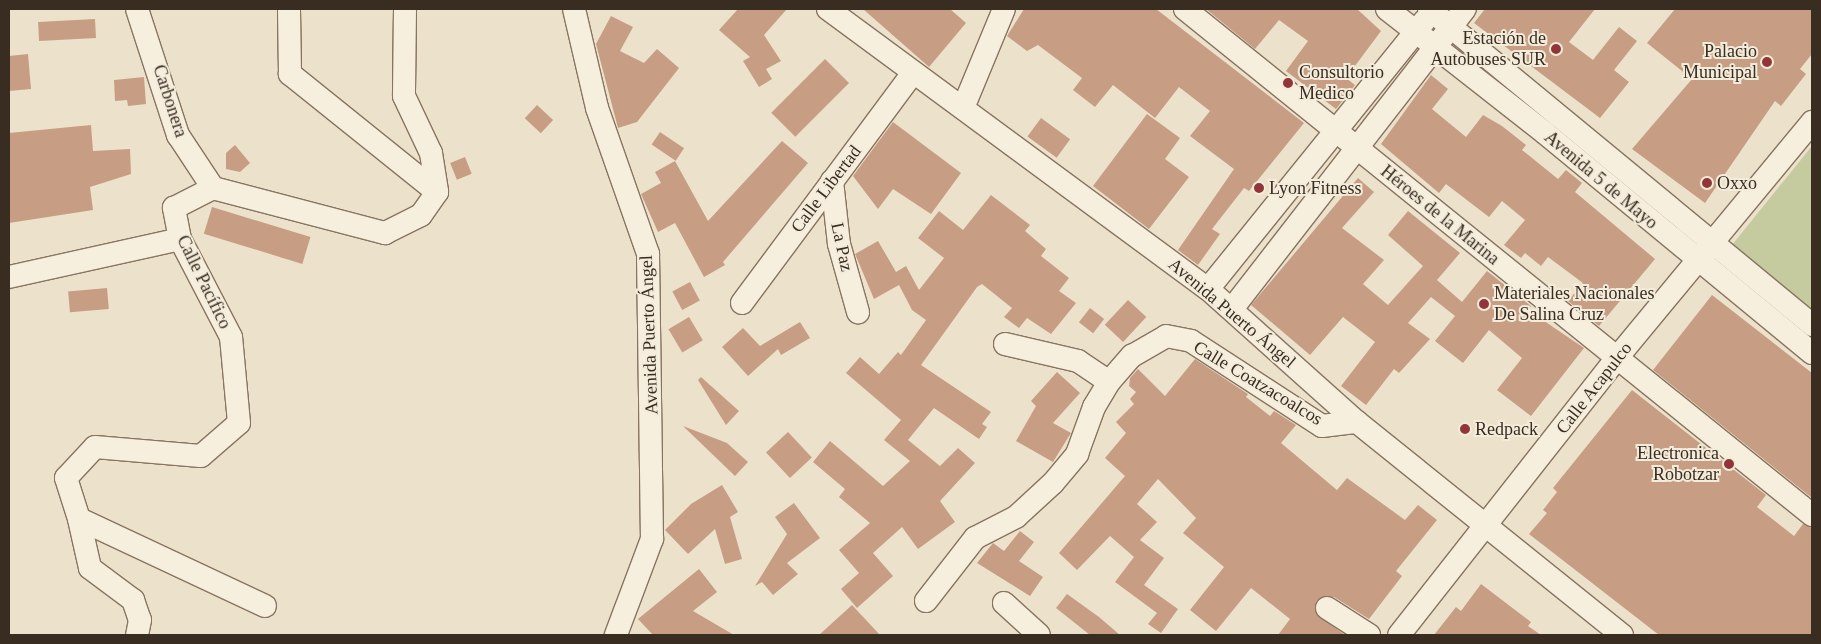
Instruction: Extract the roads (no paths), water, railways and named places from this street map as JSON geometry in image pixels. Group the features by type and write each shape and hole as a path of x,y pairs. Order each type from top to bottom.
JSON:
{"street":[{"name":"Carbonera","path":"137,9 178,135 214,188"},
{"path":"289,9 290,74 437,192"},
{"path":"214,188 385,233 421,215 437,192 431,153 404,96 405,9"},
{"name":"Avenida Puerto Ángel","path":"574,9 597,108 648,254 652,539 616,635"},
{"name":"Avenida Puerto Ángel","path":"828,9 912,74 963,108 1208,289 1357,422 1484,527 1622,635"},
{"path":"963,108 1004,9"},
{"name":"Héroes de la Marina","path":"1185,9 1337,130 1616,359 1812,515"},
{"name":"Avenida 5 de Mayo","path":"1386,9 1545,133 1812,353"},
{"path":"1208,289 1432,10"},
{"name":"Avenida 5 de Mayo","path":"1432,10 1458,18 1561,114 1812,325"},
{"path":"1232,309 1356,146 1458,18"},
{"name":"Calle Libertad","path":"742,304 912,74"},
{"path":"1545,133 1561,114"},
{"name":"Calle Acapulco","path":"1399,635 1616,359 1812,122"},
{"name":"La Paz","path":"832,181 840,244 858,312"},
{"name":"Calle Pacífico","path":"79,519 66,478 96,448 201,456 239,423 231,337 180,239 174,208 214,188"},
{"path":"9,277 180,239"},
{"name":"Calle Coatzacoalcos","path":"926,601 975,538 1016,517 1053,483 1077,454 1094,407 1110,382 1132,356 1166,336 1191,341 1322,426 1357,422"},
{"path":"1005,344 1078,361 1110,382"},
{"path":"79,519 265,606"},
{"path":"79,519 90,568 133,600 140,620 137,635"},
{"path":"1004,603 1039,635"},
{"path":"1327,608 1369,635"}],"place":[{"name":"Estación de Autobuses SUR","path":"1556,49"},
{"name":"Palacio Municipal","path":"1767,62"},
{"name":"Consultorio Medico","path":"1288,83"},
{"name":"Oxxo","path":"1707,183"},
{"name":"Lyon Fitness","path":"1259,188"},
{"name":"Materiales Nacionales De Salina Cruz","path":"1484,304"},
{"name":"Redpack","path":"1465,429"},
{"name":"Electronica Robotzar","path":"1729,464"}]}
